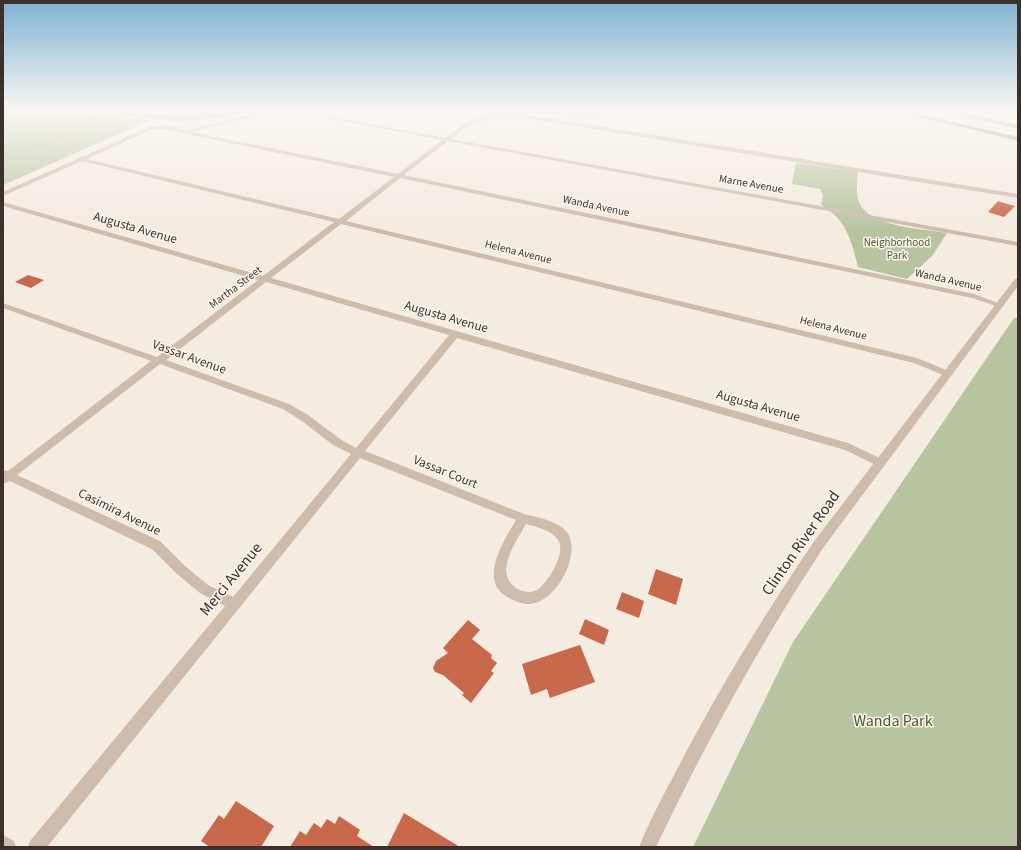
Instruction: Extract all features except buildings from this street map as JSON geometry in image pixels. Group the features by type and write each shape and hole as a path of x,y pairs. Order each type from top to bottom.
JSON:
{"street":[{"name":"Wanda Avenue","path":"3,194 101,151"},
{"name":"Wanda Avenue","path":"277,151 966,294 999,305"},
{"name":"Martha Street","path":"5,476 159,361 433,151"},
{"name":"Marne Avenue","path":"506,151 1018,244"},
{"name":"Martha Street","path":"740,151 1018,196"},
{"name":"Helena Avenue","path":"82,159 917,361 948,374"},
{"name":"Augusta Avenue","path":"3,204 848,447 880,463"},
{"name":"Clinton River Road","path":"647,847 695,748 737,672 798,574 1018,281"},
{"name":"Vassar Avenue","path":"3,305 292,409 329,438 357,453"},
{"name":"Merci Avenue","path":"36,847 455,334"},
{"name":"Vassar Court","path":"357,453 523,518 545,525 562,534 566,543 566,552 556,580 549,589 541,595 532,597 519,595 506,588 501,581 500,571 506,553 523,518"},
{"name":"Casimira Avenue","path":"5,476 156,545 181,570 204,589 234,604"},
{"path":"3,843 8,847"}],"path":[{"path":"3,153 15,151"}],"green space":[{"path":"3,151 81,151 3,185"},
{"name":"Neighborhood Park","path":"796,163 858,172 858,198 861,206 867,213 877,219 900,226 947,233 932,256 907,279 858,267 846,231 836,216 821,204 823,196 820,189 792,184"},
{"name":"Wanda Park","path":"1014,318 1018,318 1018,847 693,847 793,642"}]}
